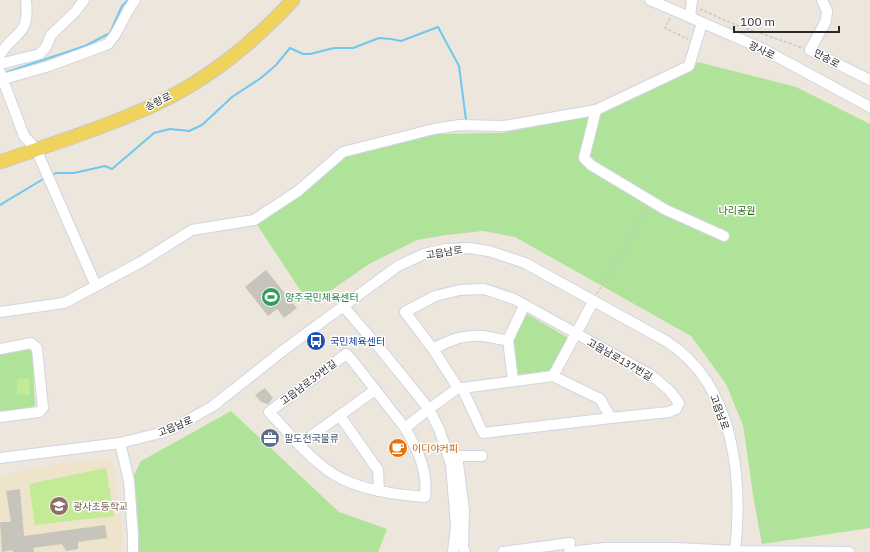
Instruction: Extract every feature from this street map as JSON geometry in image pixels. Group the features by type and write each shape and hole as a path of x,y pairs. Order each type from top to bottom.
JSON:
{"main road":[{"name":"송랑로","path":"0,162 93,129 157,103 194,83 255,38 293,0"}],"street":[{"path":"0,64 40,54 46,47 50,35 75,12 84,0"},
{"path":"96,286 36,149 24,136 1,77 49,66 108,44 115,35 135,0"},
{"name":"광사로","path":"650,0 763,49 870,107"},
{"name":"만송로","path":"822,0 827,11 826,21 810,50 870,80"},
{"path":"0,55 24,29 27,11 26,2"},
{"path":"690,17 692,3"},
{"path":"0,312 64,303 141,262 192,230 254,220 298,191 343,152 434,129 460,125 504,126 596,110 689,66 702,22"},
{"path":"596,110 584,158 591,165 666,210 724,236"},
{"name":"고읍남로","path":"0,458 120,443 160,433 176,427 204,412 342,306 398,266 424,254 469,248 489,251 525,263 675,348 692,363 706,380 719,404 726,422 736,475 738,508 735,552"},
{"name":"고읍남로137번길","path":"484,289 514,299 524,306 651,375 669,390 679,403 676,409 669,412 483,433 460,388 405,312 435,296 460,290 484,289"},
{"name":"고읍남로137번길","path":"553,376 593,302"},
{"path":"342,306 382,351 429,409 439,429 451,464 456,526 454,552"},
{"path":"513,381 508,340 524,306"},
{"path":"433,349 450,340 468,336 483,336 508,340"},
{"path":"0,349 31,343 37,348 43,408 39,412 0,417"},
{"name":"고읍남로39번길","path":"346,354 375,390 405,428 418,450 424,471 426,497 408,496 379,491 341,478 320,463 269,412 346,354"},
{"path":"405,428 429,409 460,388 553,376 600,400 611,418"},
{"path":"300,444 375,390"},
{"path":"340,416 378,470 379,491"},
{"path":"120,443 129,481 133,552"},
{"path":"465,552 462,548 464,510 457,456 482,456"},
{"path":"503,552 570,548 676,548 735,552 849,552"}],"path":[{"path":"692,3 731,24 810,50"},
{"path":"673,10 665,28 696,43"},
{"path":"593,302 649,200"}],"shaded area":[{"name":"광사초등학교","path":"112,460 123,536 121,552 0,552 0,476 64,463"}],"green space":[{"name":"나리공원","path":"698,62 796,87 870,124 870,528 762,544 743,425 726,384 691,336 515,237 483,231 417,240 369,264 310,305 254,220 343,152 436,134 502,133 600,112"},
{"path":"527,314 570,339 552,370 518,375 511,340"},
{"path":"28,348 32,352 35,406 0,413 0,354"},
{"path":"29,378 30,395 17,395 17,379"},
{"path":"231,411 339,512 387,529 378,552 138,552 134,475 141,461"},
{"path":"106,468 114,516 35,525 29,484"}],"building":[{"name":"양주국민체육센터","path":"266,270 297,308 284,318 277,309 268,316 245,287"},
{"path":"265,388 273,398 268,404 261,402 255,395"},
{"path":"20,489 24,536 105,525 107,538 78,542 78,549 66,551 62,544 33,548 34,552 13,552 13,550 2,552 0,522 11,522 6,491"}],"waterway":[{"path":"4,73 85,46 110,33 122,6 128,0"},
{"path":"51,176 56,173 74,173 105,166 112,169 154,133 170,129 189,131 202,125 232,97 261,78 276,65 290,48 303,54 310,54 334,48 353,48 379,38 401,41 438,27 459,66 466,120"},
{"path":"0,205 45,178"}],"place":[{"name":"양주국민체육센터","path":"271,297"},
{"name":"국민체육센터","path":"316,341"},
{"name":"팔도전국물류","path":"270,438"},
{"name":"이디야커피","path":"398,448"},
{"name":"광사초등학교","path":"59,506"}]}
